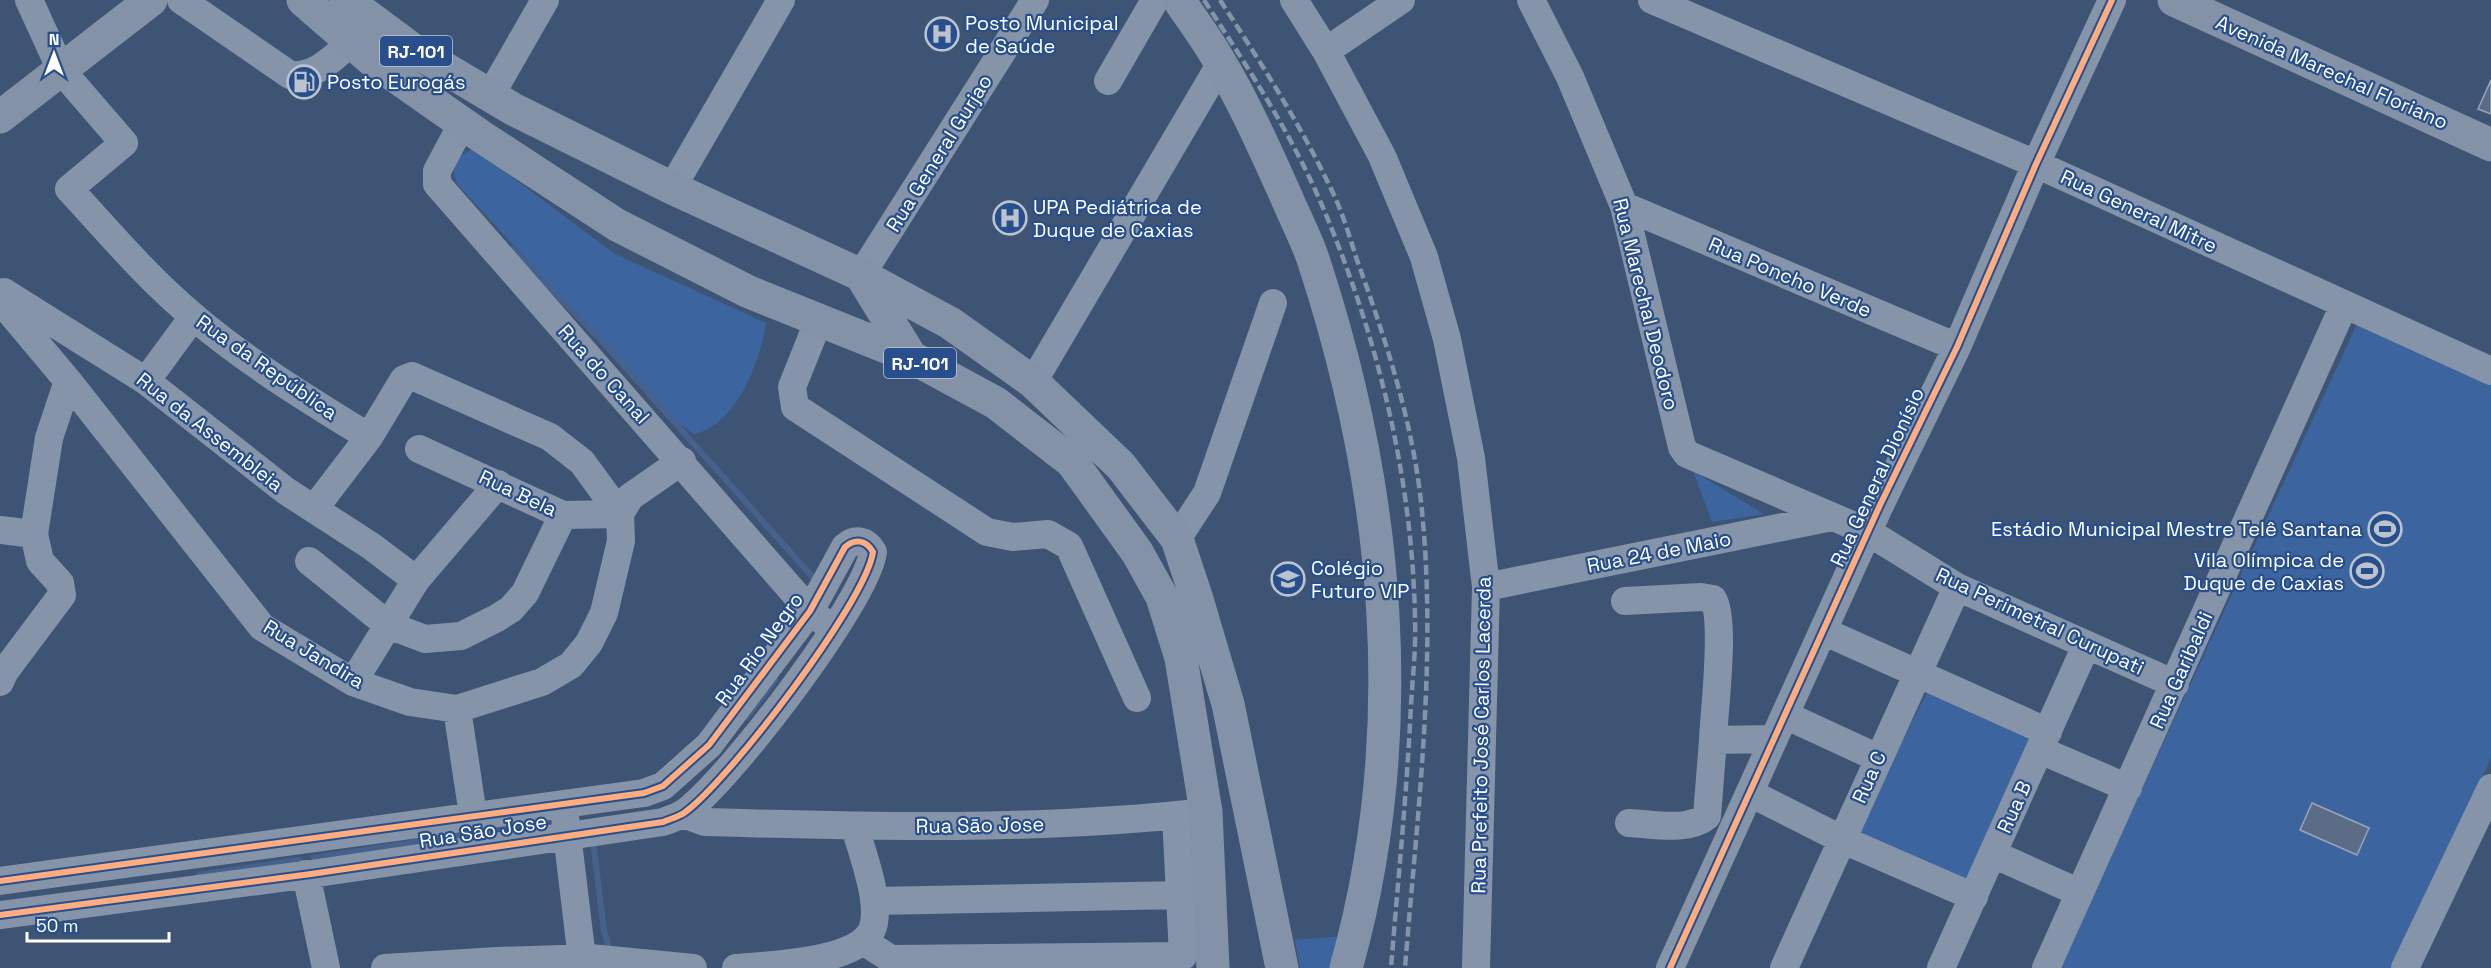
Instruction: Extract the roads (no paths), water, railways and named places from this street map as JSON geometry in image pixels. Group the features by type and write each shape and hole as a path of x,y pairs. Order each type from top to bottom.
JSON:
{"main road":[{"path":"0,117 151,0"},
{"name":"RJ-101","path":"303,0 352,42 462,124 617,225 749,292 911,357 996,404 1071,462 1137,552 1162,597 1181,658 1191,814 1213,968"},
{"name":"RJ-101","path":"346,0 412,48 490,96 672,188 861,275 950,323 1033,382 1121,466 1177,539 1228,704 1281,965"},
{"path":"1179,0 1221,63 1266,151 1314,260 1358,416 1382,573 1385,716 1379,811 1363,908 1346,968"},
{"name":"Avenida Marechal Floriano","path":"2174,0 2491,144"},
{"path":"861,275 911,357"}],"street":[{"path":"29,0 61,70"},
{"path":"181,0 291,75 304,76 316,72 352,42"},
{"path":"490,96 545,0"},
{"path":"672,188 781,0"},
{"name":"Rua General Gurjao","path":"861,275 1035,0"},
{"path":"1108,81 1155,0"},
{"name":"Rua Prefeito José Carlos Lacerda","path":"1294,0 1326,51 1382,156 1424,257 1447,339 1471,458 1486,587 1476,968"},
{"path":"1326,51 1401,0"},
{"name":"Rua Marechal Deodoro","path":"1531,0 1570,77 1624,206 1682,447"},
{"name":"Rua General Mitre","path":"1652,0 2036,164 2491,371"},
{"name":"Rua General Dionísio","path":"1670,968 1868,532 1957,347 2036,164 2112,0"},
{"path":"1033,382 1221,63"},
{"name":"Rua da República","path":"61,70 124,143 69,189 140,265 193,317 269,375 369,437"},
{"name":"Rua do Canal","path":"462,124 437,171 437,184 682,462 822,610"},
{"name":"Rua Poncho Verde","path":"1624,206 1957,347"},
{"name":"Rua da Assembleia","path":"0,289 146,381 286,491 371,546 416,580"},
{"name":"Rua Jandira","path":"0,300 68,381 262,627 353,682 410,702 457,709 542,682 571,664 589,643 604,614 621,541 621,514"},
{"path":"1177,539 1207,493 1273,303"},
{"name":"Rua Garibaldi","path":"2046,968 2344,305"},
{"path":"146,381 193,317"},
{"path":"818,321 792,387 795,407 987,532 1013,537 1048,534 1069,546 1137,698"},
{"path":"314,509 369,437 404,379 412,376 550,437 582,462 621,514 630,497 682,462"},
{"path":"0,682 5,671 63,595 60,584 40,561 34,534 49,438 68,381"},
{"name":"Rua Perimetral Curupati","path":"1682,447 1693,458 1868,532 1958,587 2175,684"},
{"name":"Rua Bela","path":"419,449 564,515 621,514"},
{"path":"353,682 416,580 498,484"},
{"path":"309,561 388,625 425,639 445,639 461,636 511,609 525,593 564,515"},
{"name":"Rua 24 de Maio","path":"1486,587 1832,517"},
{"path":"0,530 34,534"},
{"name":"Rua Rio Negro","path":"663,786 709,745 822,610 839,554 851,542 860,541 868,545 873,552"},
{"name":"Rua Sāo Jose","path":"0,881 476,833 612,814 663,822 683,814 712,788 758,733 822,610 862,584 873,552"},
{"name":"Rua C","path":"1784,968 1916,672 1958,587"},
{"path":"1624,601 1701,597 1713,599 1718,606 1713,740 1707,816 1699,823 1680,825 1629,823"},
{"path":"1823,631 1916,672 2128,788"},
{"name":"Rua B","path":"1941,968 2086,646"},
{"path":"457,709 476,833"},
{"path":"1713,740 1780,727 1878,758"},
{"name":"Rua Sāo Jose","path":"612,814 644,792 663,786"},
{"path":"1750,793 1841,839 1974,897"},
{"path":"2404,968 2488,805"},
{"name":"Rua Sāo Jose","path":"683,814 705,822 855,826 1006,826 1191,814"},
{"path":"863,941 891,959 1183,956 1181,895 1191,814"},
{"path":"567,821 586,959"},
{"path":"736,968 789,964 846,951 863,941 873,927 874,901 855,826"},
{"name":"Rua Sāo Jose","path":"0,915 306,874 476,833"},
{"path":"1993,854 2080,893"},
{"path":"306,874 326,968"},
{"path":"874,901 1181,895"},
{"path":"386,968 496,961 551,964 586,959 626,960 693,968"}],"waterway":[{"path":"512,249 601,340 817,582"},
{"path":"747,717 775,680"},
{"path":"483,830 547,820"},
{"path":"314,858 467,834"},
{"path":"593,841 604,930 610,952"},
{"path":"199,875 299,860"}],"railway":[{"path":"1204,0 1296,150 1321,203 1359,303 1375,354 1399,458 1412,564 1415,639 1405,803 1391,968"},
{"path":"1220,0 1294,119 1337,201 1388,352 1413,447 1422,511 1427,625 1424,740 1405,968"}],"place":[{"name":"Posto Municipal de Saúde","path":"942,34"},
{"name":"Posto Eurogás","path":"304,82"},
{"name":"UPA Pediátrica de Duque de Caxias","path":"1010,218"},
{"name":"Estádio Municipal Mestre Telê Santana","path":"2385,529"},
{"name":"Vila Olímpica de Duque de Caxias","path":"2367,571"},
{"name":"Colégio Futuro VIP","path":"1288,579"}]}
